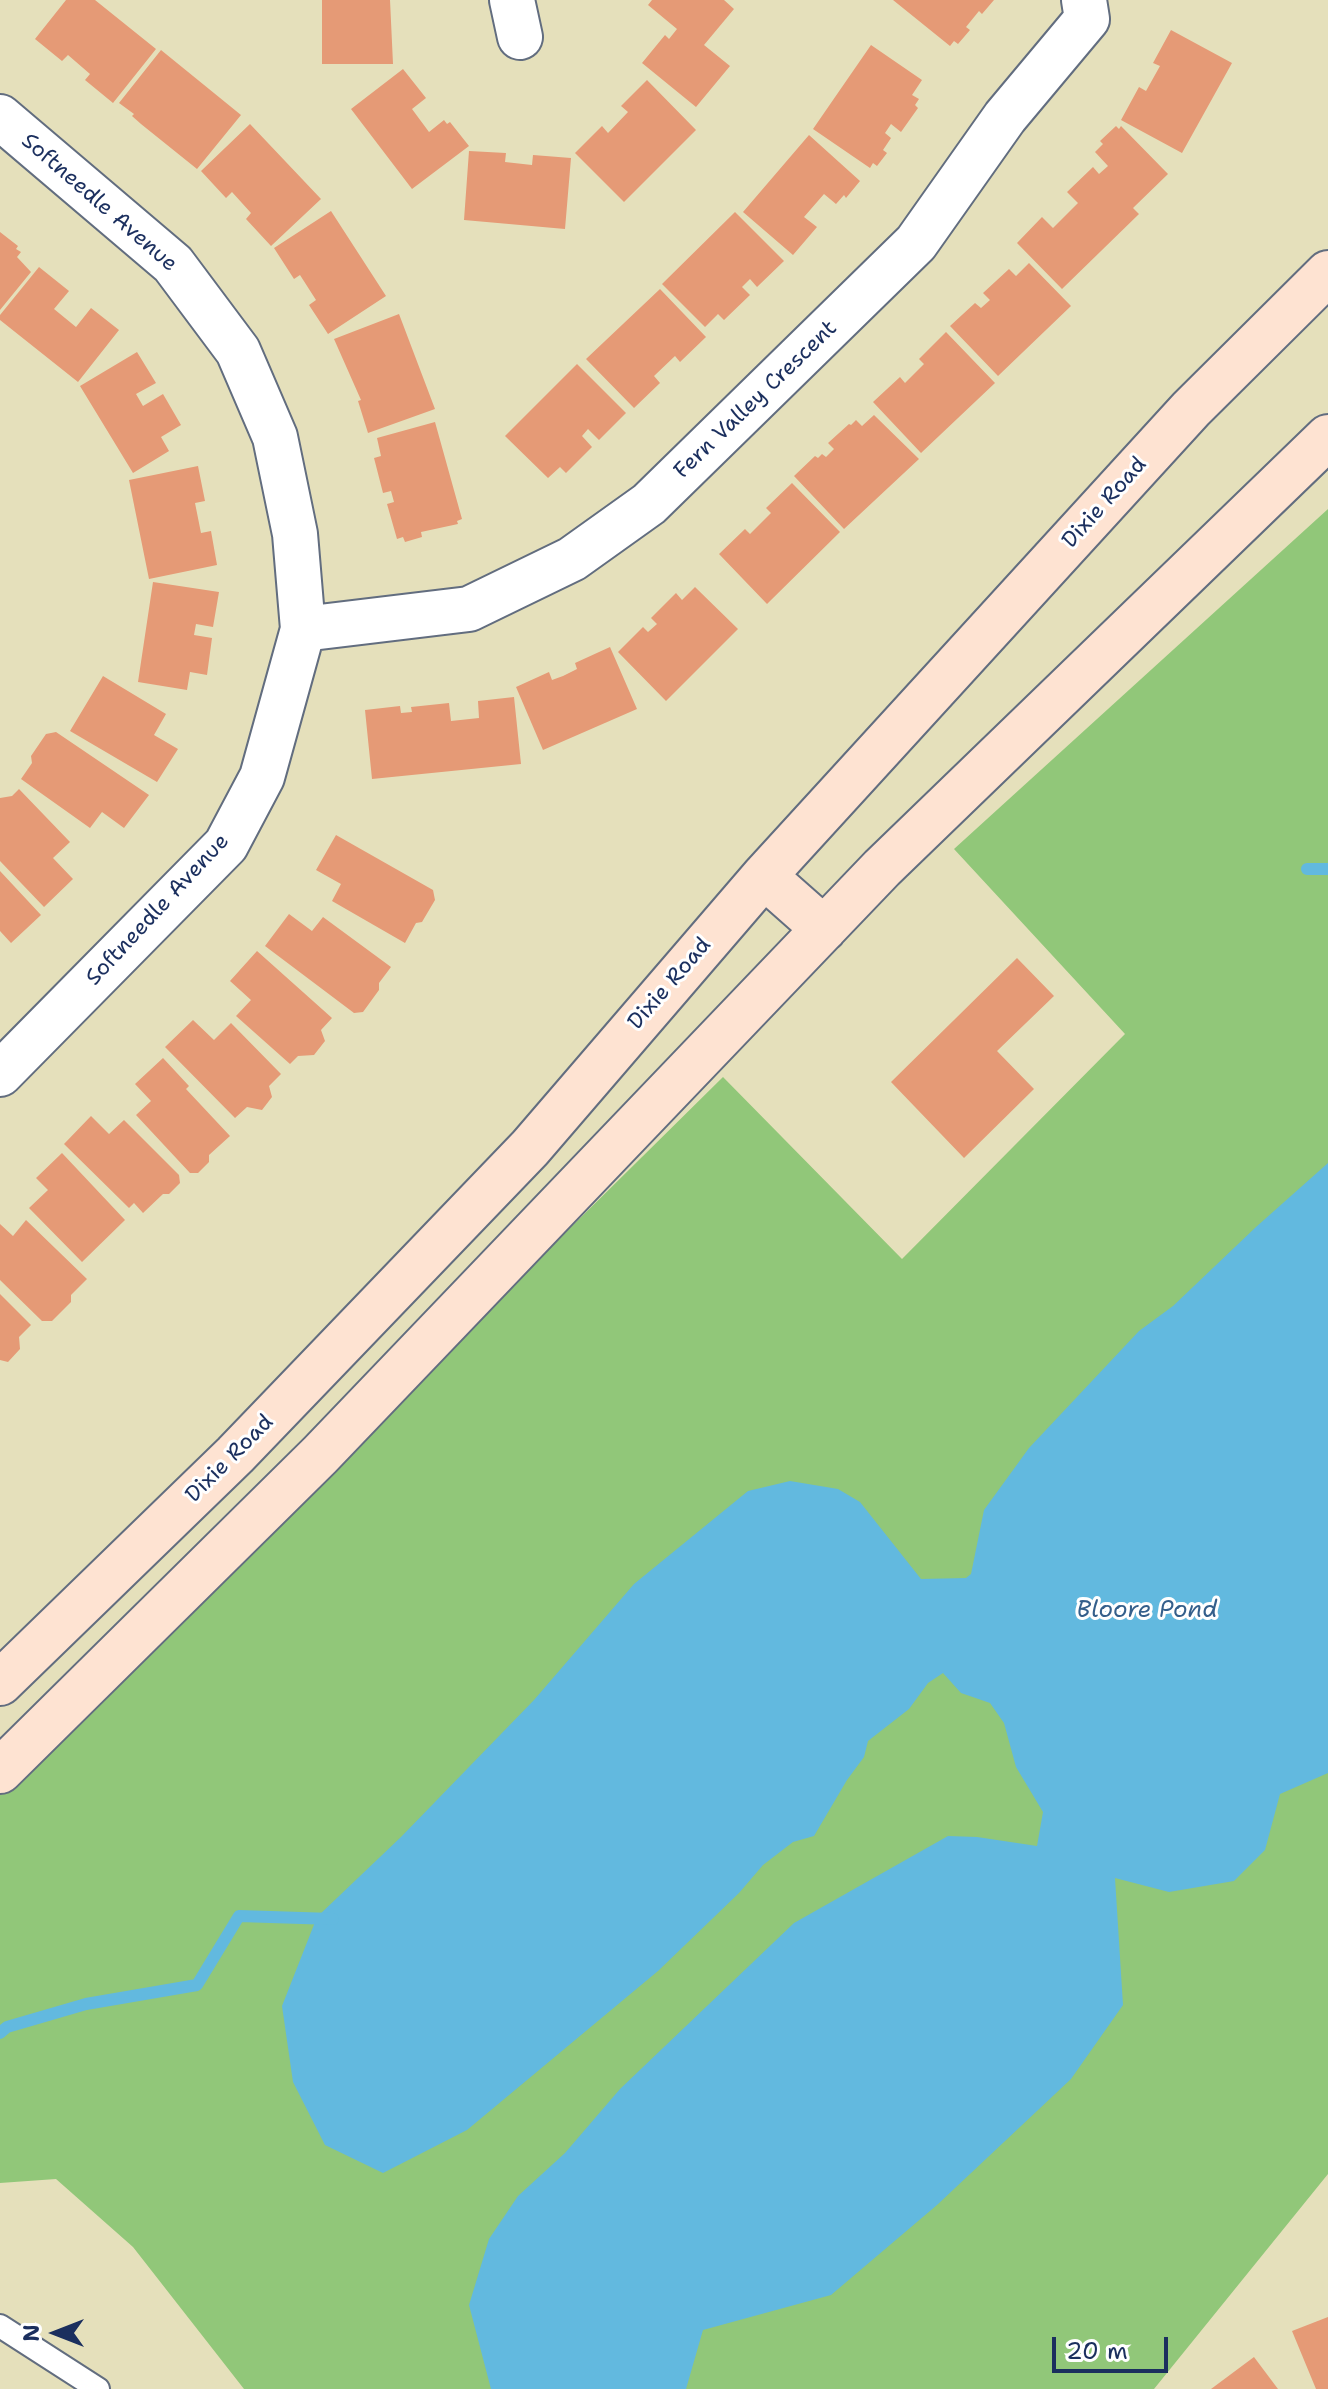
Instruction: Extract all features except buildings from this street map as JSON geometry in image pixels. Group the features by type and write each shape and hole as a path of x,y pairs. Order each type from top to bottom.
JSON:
{"main road":[{"name":"Dixie Road","path":"0,1683 235,1455 530,1148 764,876 1191,409 1328,273"},
{"path":"0,1771 320,1455 882,868 1328,437"},
{"path":"764,876 824,929"}],"street":[{"name":"Fern Valley Crescent","path":"303,629 469,609 572,559 649,504 916,243 1005,117 1087,19 1084,0"},
{"name":"Softneedle Avenue","path":"0,117 173,264 238,351 275,437 295,534 303,629 262,777 226,845 0,1074"}],"lane":[{"path":"0,2326 98,2389"}],"green space":[{"path":"1328,509 1328,2174 1154,2389 244,2389 133,2247 56,2179 0,2183 0,1791 723,1077 902,1259 1125,1034 954,849"}],"water":[{"name":"Bloore Pond","path":"1328,1163 1328,1773 1280,1794 1265,1850 1234,1881 1169,1892 1115,1878 1123,2005 1071,2079 937,2205 831,2295 703,2330 686,2389 491,2389 469,2305 489,2239 518,2196 565,2153 620,2089 794,1923 948,1836 1037,1846 1043,1812 1016,1767 1004,1723 990,1703 961,1693 943,1673 928,1683 909,1709 868,1741 864,1757 814,1836 793,1842 763,1865 739,1893 658,1971 467,2130 383,2173 325,2145 293,2082 282,2006 317,1917 401,1837 534,1700 634,1584 748,1491 790,1481 838,1489 860,1502 921,1579 966,1578 971,1574 984,1510 1029,1448 1139,1331 1173,1306"}],"waterway":[{"path":"1307,869 1328,869"},
{"path":"0,2033 7,2027 86,2004 197,1985 239,1916 333,1919"}]}
